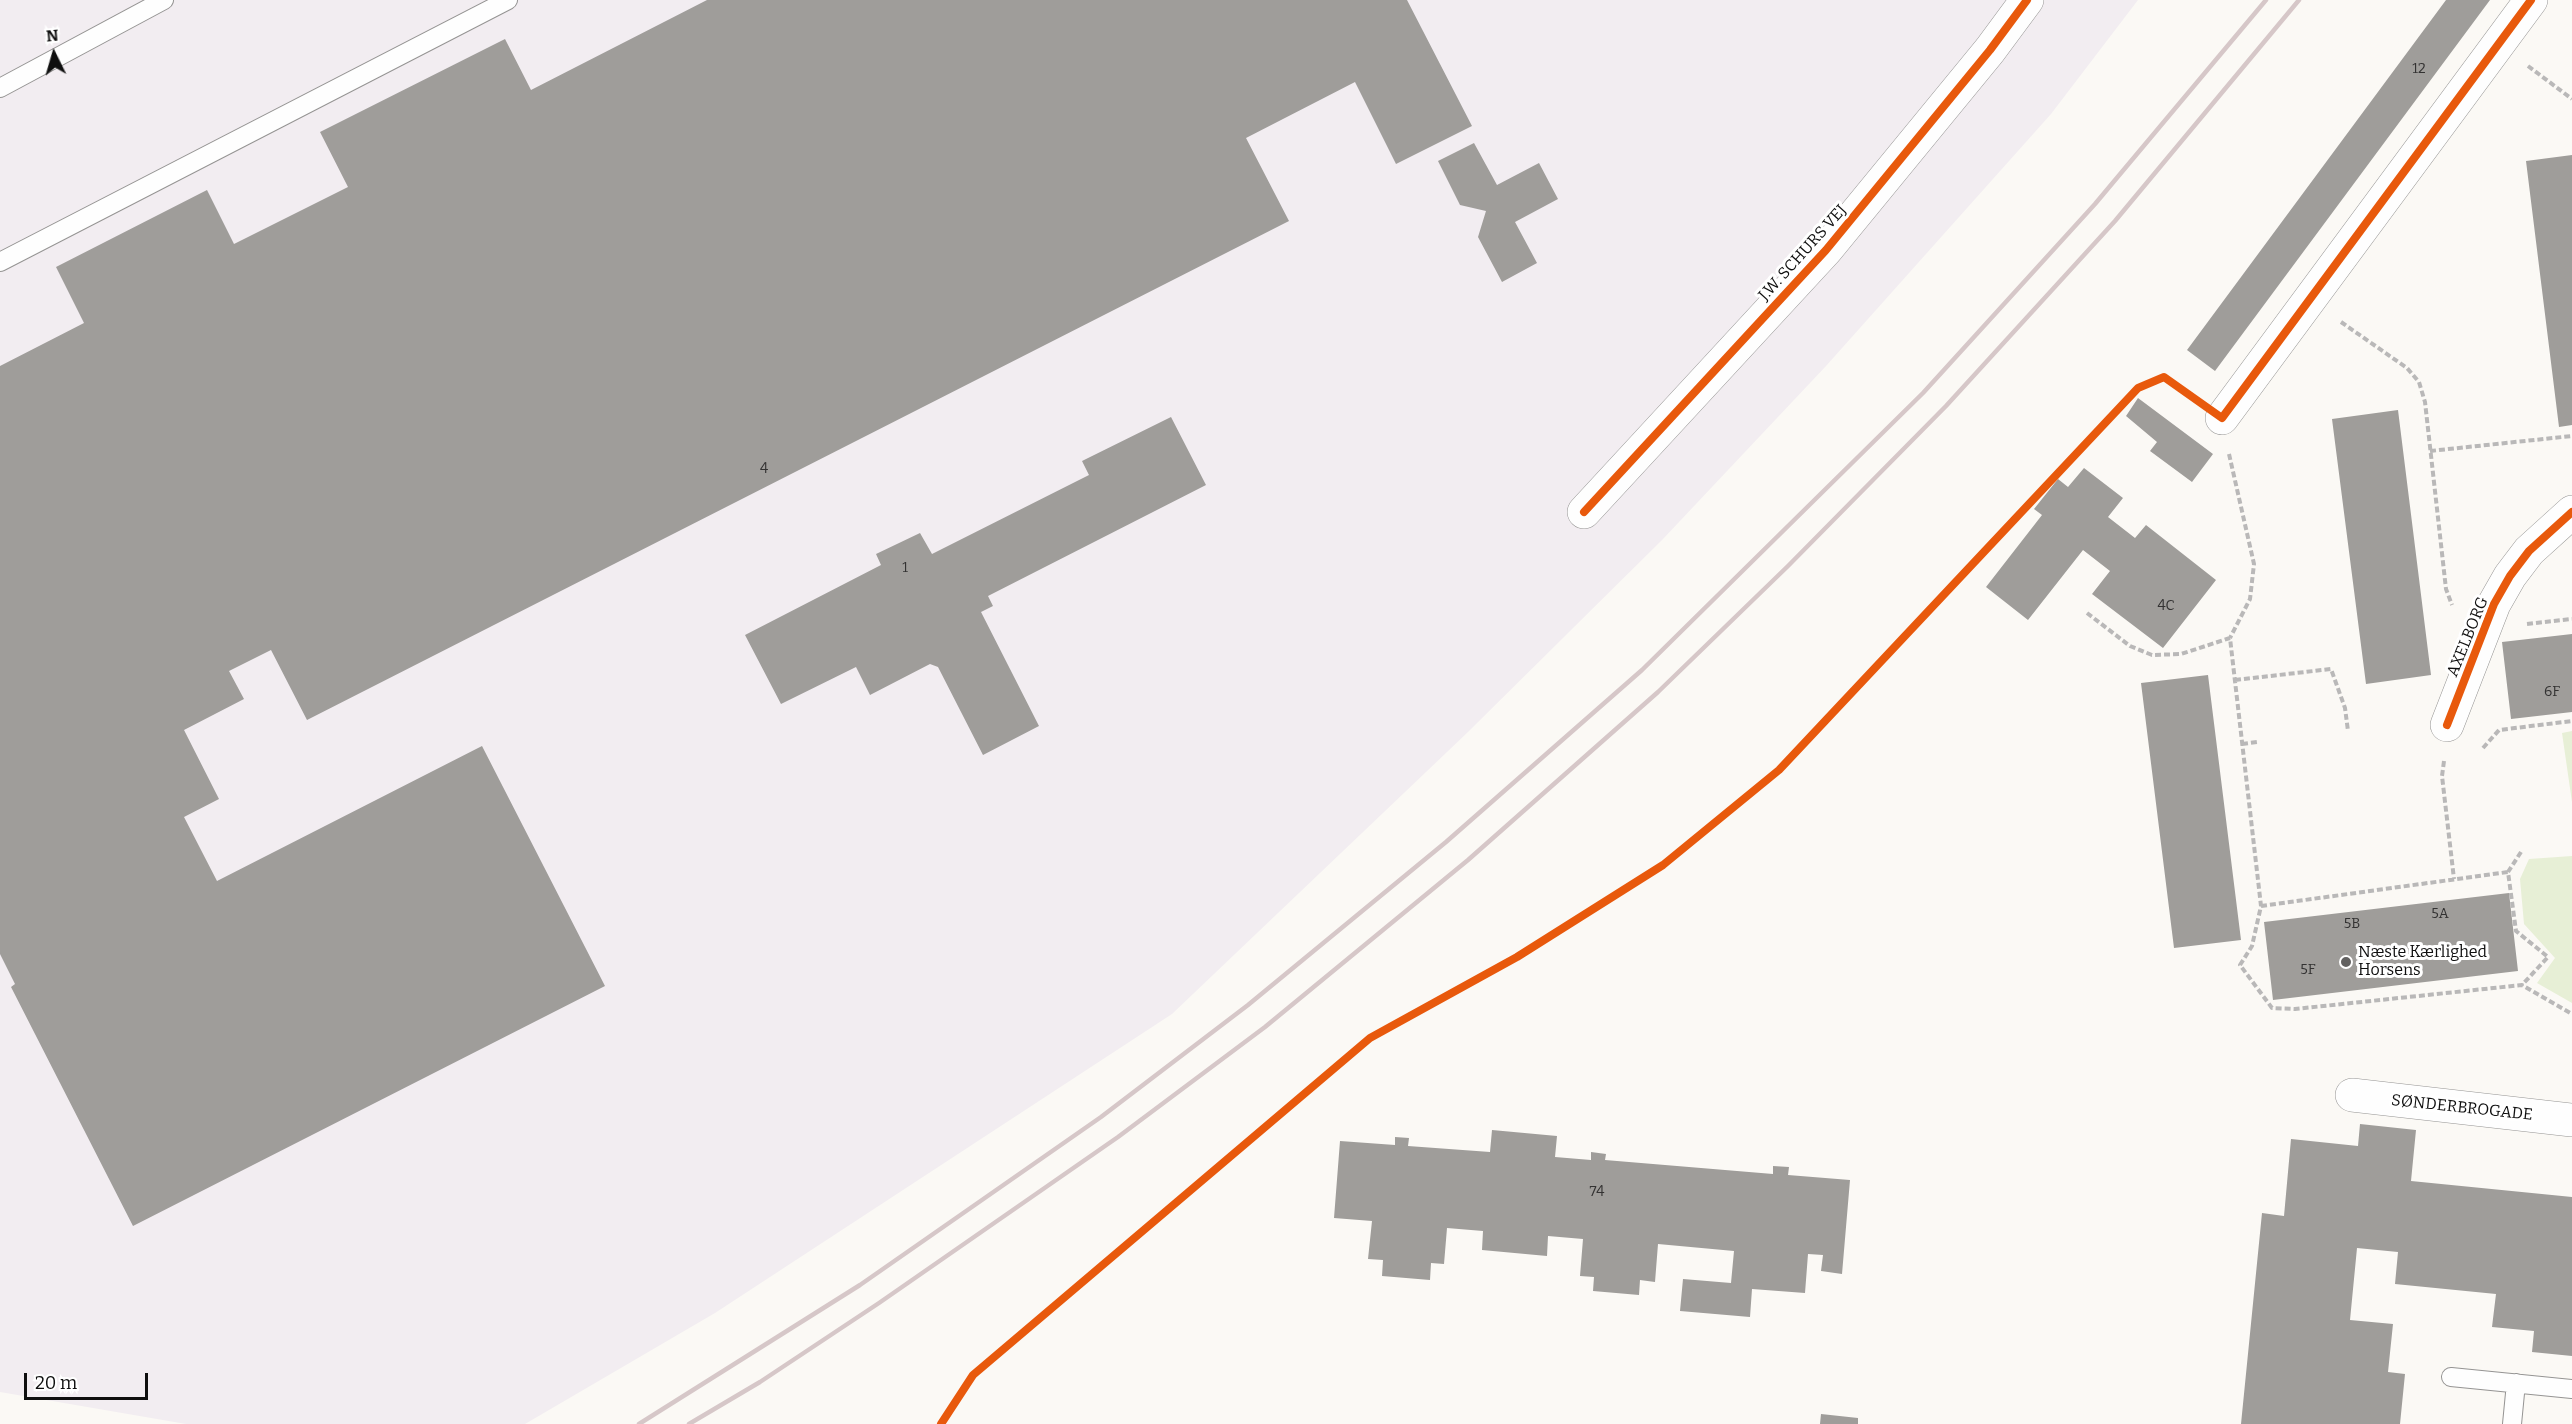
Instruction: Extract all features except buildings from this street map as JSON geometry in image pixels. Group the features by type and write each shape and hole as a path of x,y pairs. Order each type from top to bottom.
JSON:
{"street":[{"name":"J.W. SCHURS VEJ","path":"1584,512 1826,250 1990,50 2027,0"},
{"path":"2222,418 2531,0"},
{"name":"AXELBORG","path":"2446,725 2494,604 2510,576 2529,551 2572,512"},
{"name":"SØNDERBROGADE","path":"2352,1095 2572,1120"}],"lane":[{"path":"0,88 164,0"},
{"path":"0,262 508,0"},
{"path":"2451,1377 2572,1389"},
{"path":"2512,1424 2516,1383"}],"path":[{"path":"2499,45 2572,99"},
{"path":"2308,299 2407,368 2419,382 2425,402 2446,589 2451,604 2488,622"},
{"path":"2222,418 2254,564 2250,599 2230,638 2261,906 2252,946 2240,965 2272,1008 2295,1009 2522,985 2572,1014"},
{"path":"2430,451 2572,436"},
{"path":"2087,613 2130,646 2152,655 2181,654 2230,638"},
{"path":"2235,680 2331,669 2345,708 2348,731"},
{"path":"2483,748 2499,730 2572,721"},
{"path":"2446,725 2442,776 2454,879"},
{"path":"2242,744 2258,742"},
{"path":"2521,852 2508,872 2516,931 2548,957 2522,985"},
{"path":"2261,906 2508,872"}],"shaded area":[{"path":"0,0 2138,0 2051,114 1826,366 1663,539 1468,732 1172,1014 715,1313 525,1424 186,1424 0,1392"}],"green space":[{"path":"2572,731 2572,802 2562,733"},
{"path":"2572,856 2572,1003 2537,983 2555,958 2524,924 2520,879 2529,859"}],"railway":[{"path":"639,1424 860,1285 1101,1117 1248,1005 1446,842 1642,670 1923,393 2095,204 2266,0"},
{"path":"689,1424 760,1382 879,1303 1118,1137 1265,1027 1468,860 1658,692 1788,566 1946,406 2115,221 2299,0"}],"cycle path":[{"path":"1584,512 1826,250 1990,50 2027,0"},
{"path":"941,1424 973,1375 1370,1038 1517,957 1663,865 1779,770 2138,388 2164,377 2222,418 2531,0"},
{"path":"2447,725 2494,604 2510,576 2529,551 2572,512"}],"place":[{"name":"Næste Kærlighed Horsens","path":"2346,962"}]}
